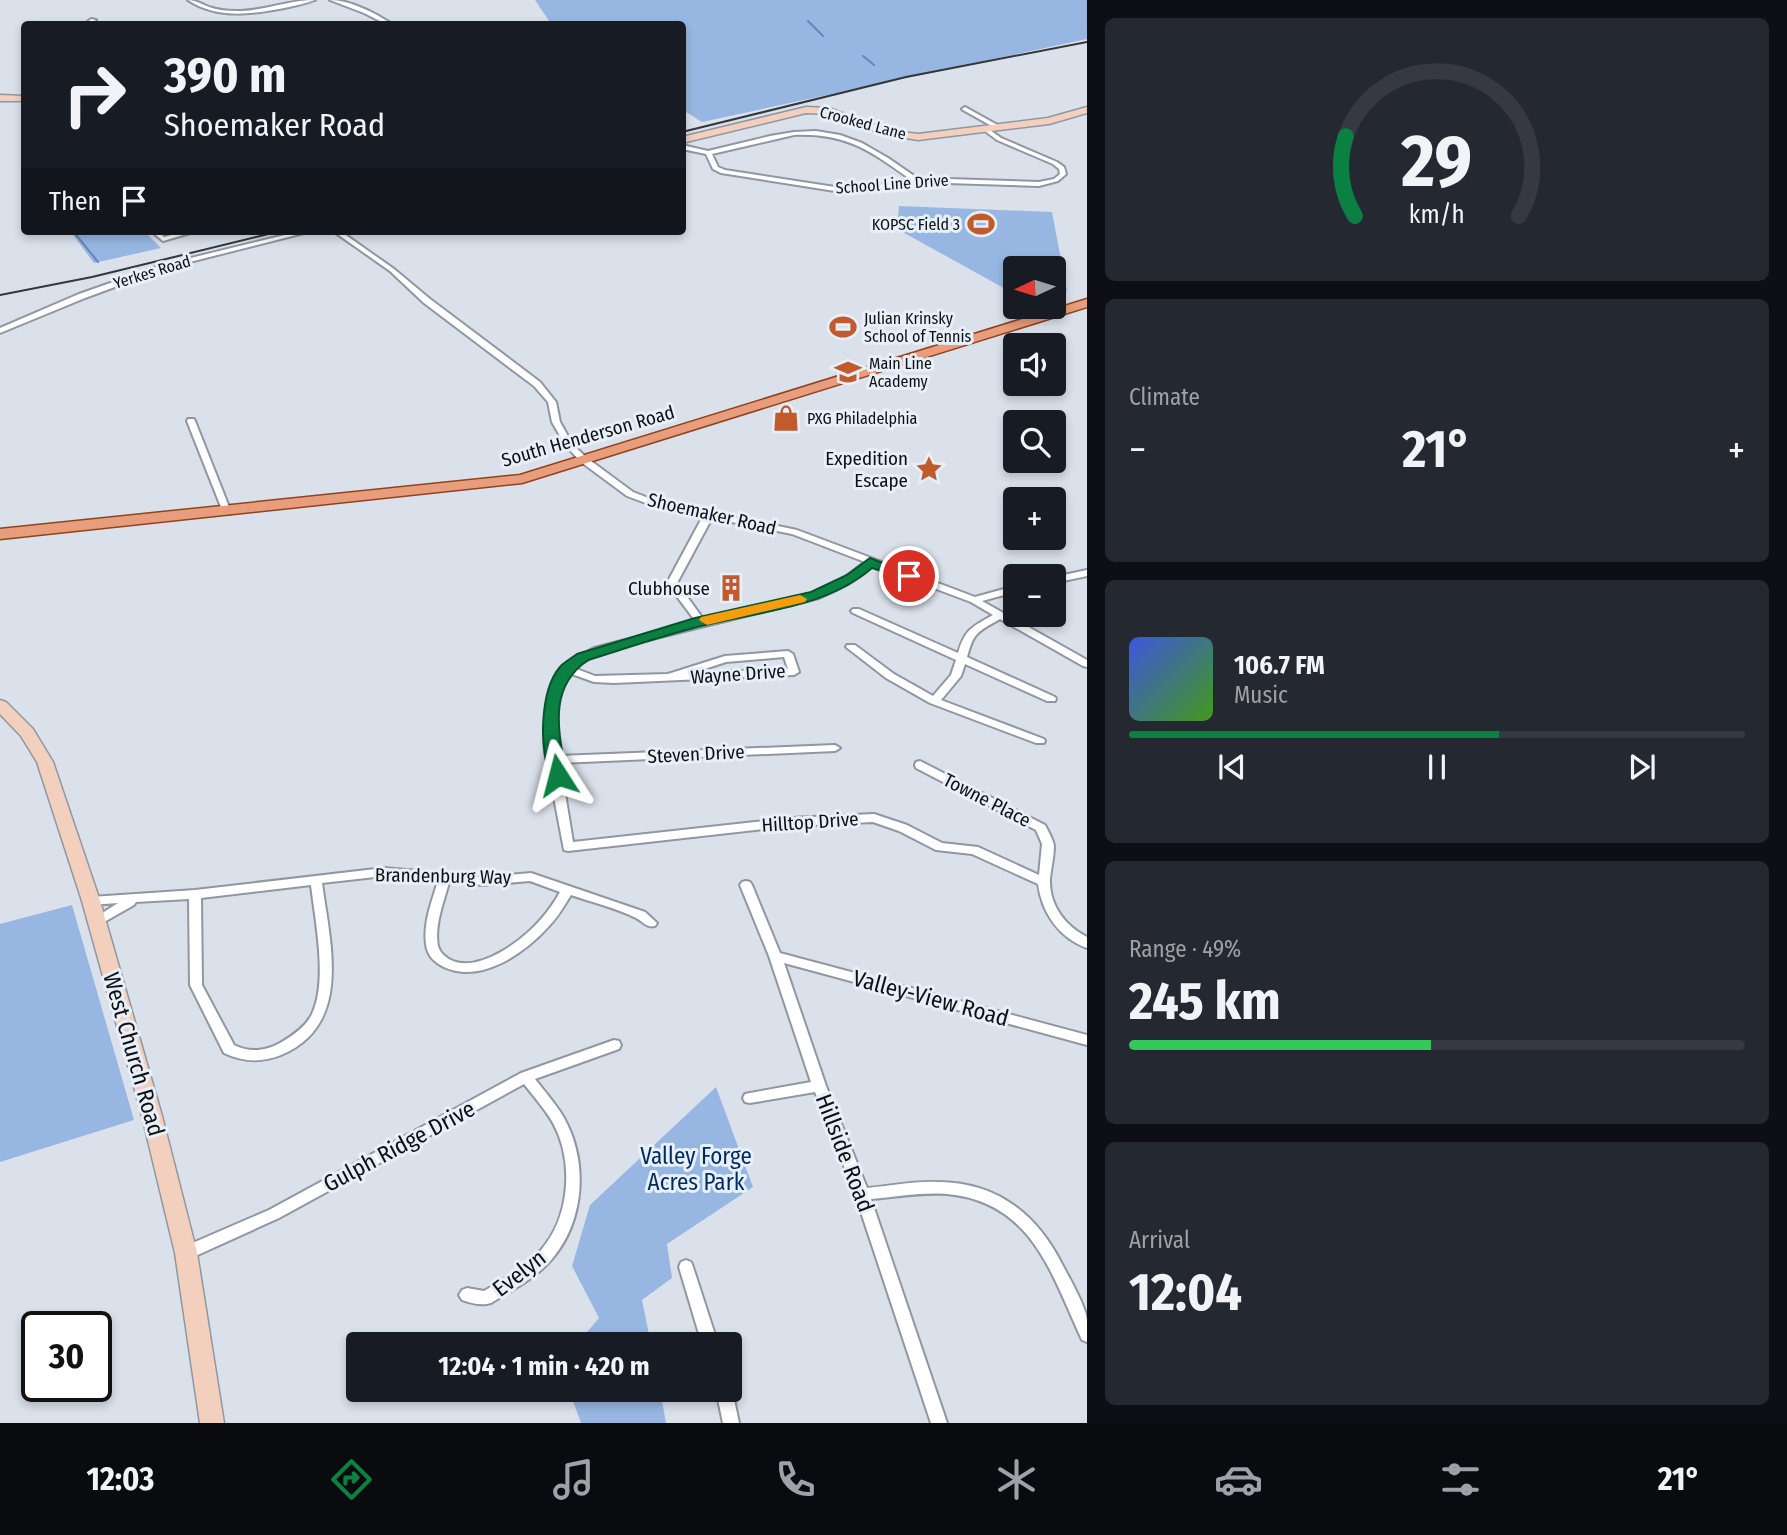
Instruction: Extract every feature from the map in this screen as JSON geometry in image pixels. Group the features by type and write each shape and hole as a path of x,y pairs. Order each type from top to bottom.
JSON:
{"main road":[{"name":"South Henderson Road","path":"0,534 522,479 1087,303"}],"street":[{"path":"190,0 208,10 231,13 313,0"},
{"path":"332,0 383,21"},
{"path":"0,98 21,99"},
{"path":"965,109 999,128"},
{"name":"Crooked Lane","path":"686,139 814,110 836,113 901,135 927,136 1049,121 1087,110"},
{"name":"School Line Drive","path":"686,148 708,153 715,168 723,172 807,187 861,188 915,180 1033,184 1051,181 1063,174 1062,169 1055,163 999,139 987,130"},
{"path":"708,153 798,131 823,131 865,145 884,155 915,180"},
{"path":"158,235 163,239 178,235"},
{"name":"Yerkes Road","path":"0,331 82,296 164,266 292,235"},
{"name":"Shoemaker Road","path":"343,235 392,270 427,301 542,388 552,402 560,432 584,460 630,494 654,503 794,532 974,600 1087,664"},
{"path":"191,421 227,512"},
{"path":"701,621 672,583 709,514"},
{"path":"556,760 551,734 552,706 557,684 566,668 600,650 701,621 816,596 852,578 870,562"},
{"path":"1066,577 1087,573"},
{"path":"974,600 1003,592"},
{"path":"856,611 1051,699"},
{"path":"934,701 956,676 967,638 977,628 1001,614"},
{"path":"851,647 890,676 934,701 1040,741"},
{"name":"Wayne Drive","path":"566,668 594,679 664,678 794,672 788,654 725,659 664,678"},
{"name":"West Church Road","path":"0,705 27,733 46,762 91,901 152,1116 186,1253 212,1423"},
{"name":"Steven Drive","path":"556,760 835,748"},
{"name":"Hilltop Drive","path":"556,760 568,847 790,822 874,818 903,828 940,847 974,850 1044,882"},
{"name":"Towne Place","path":"920,765 1041,828 1048,844 1044,882"},
{"name":"Brandenburg Way","path":"91,901 195,894 384,872 483,881 531,877 641,915 651,923"},
{"path":"445,876 431,941 434,952 443,962 458,967 476,967 498,959 541,928 568,890"},
{"path":"195,894 196,985 229,1049 248,1055 264,1055 286,1046 310,1028 320,1011 326,979 316,881"},
{"path":"1044,882 1045,899 1052,916 1064,928 1087,943"},
{"name":"Hillside Road","path":"746,885 775,956 819,1086 862,1195 939,1423"},
{"name":"Brandenburg Way","path":"97,922 127,903 143,898"},
{"name":"Valley-View Road","path":"775,956 1087,1040"},
{"name":"Gulph Ridge Drive","path":"186,1253 274,1214 526,1077 614,1045"},
{"name":"Evelyn","path":"467,1295 486,1298 527,1272 549,1252 567,1219 573,1188 571,1156 559,1122 526,1077"},
{"path":"750,1098 819,1086"},
{"path":"862,1195 947,1188 994,1199 1016,1211 1042,1238 1087,1335"},
{"path":"686,1268 706,1332"},
{"path":"727,1402 731,1423"}],"green space":[{"path":"535,0 1087,0 1087,39 702,122 686,112 686,21 549,21"},
{"path":"899,206 1052,212 1060,256 1003,256 1003,288 897,229"},
{"path":"73,235 148,235 161,248 94,263"},
{"path":"72,905 134,1120 0,1162 0,924"},
{"name":"Valley Forge Acres Park","path":"716,1087 753,1187 667,1244 672,1278 642,1300 649,1332 587,1332 599,1318 572,1266 590,1205"},
{"path":"573,1402 662,1402 666,1423 581,1423"}],"waterway":[{"path":"808,21 823,36"},
{"path":"863,56 874,65"},
{"path":"76,235 98,262"}],"tram line":[{"path":"686,131 906,77 1087,42"},
{"path":"0,295 92,277 265,235"}],"slow traffic":[{"path":"707,620 800,599"}],"place":[{"name":"KOPSC Field 3","path":"981,224"},
{"name":"Julian Krinsky School of Tennis","path":"843,327"},
{"name":"Main Line Academy","path":"848,372"},
{"name":"PXG Philadelphia","path":"786,418"},
{"name":"Expedition Escape","path":"929,469"},
{"name":"Clubhouse","path":"731,588"}],"route":[{"path":"558,775 551,734 553,700 557,684 566,668 583,657 701,621 816,596 852,578 870,562 909,576"}]}
